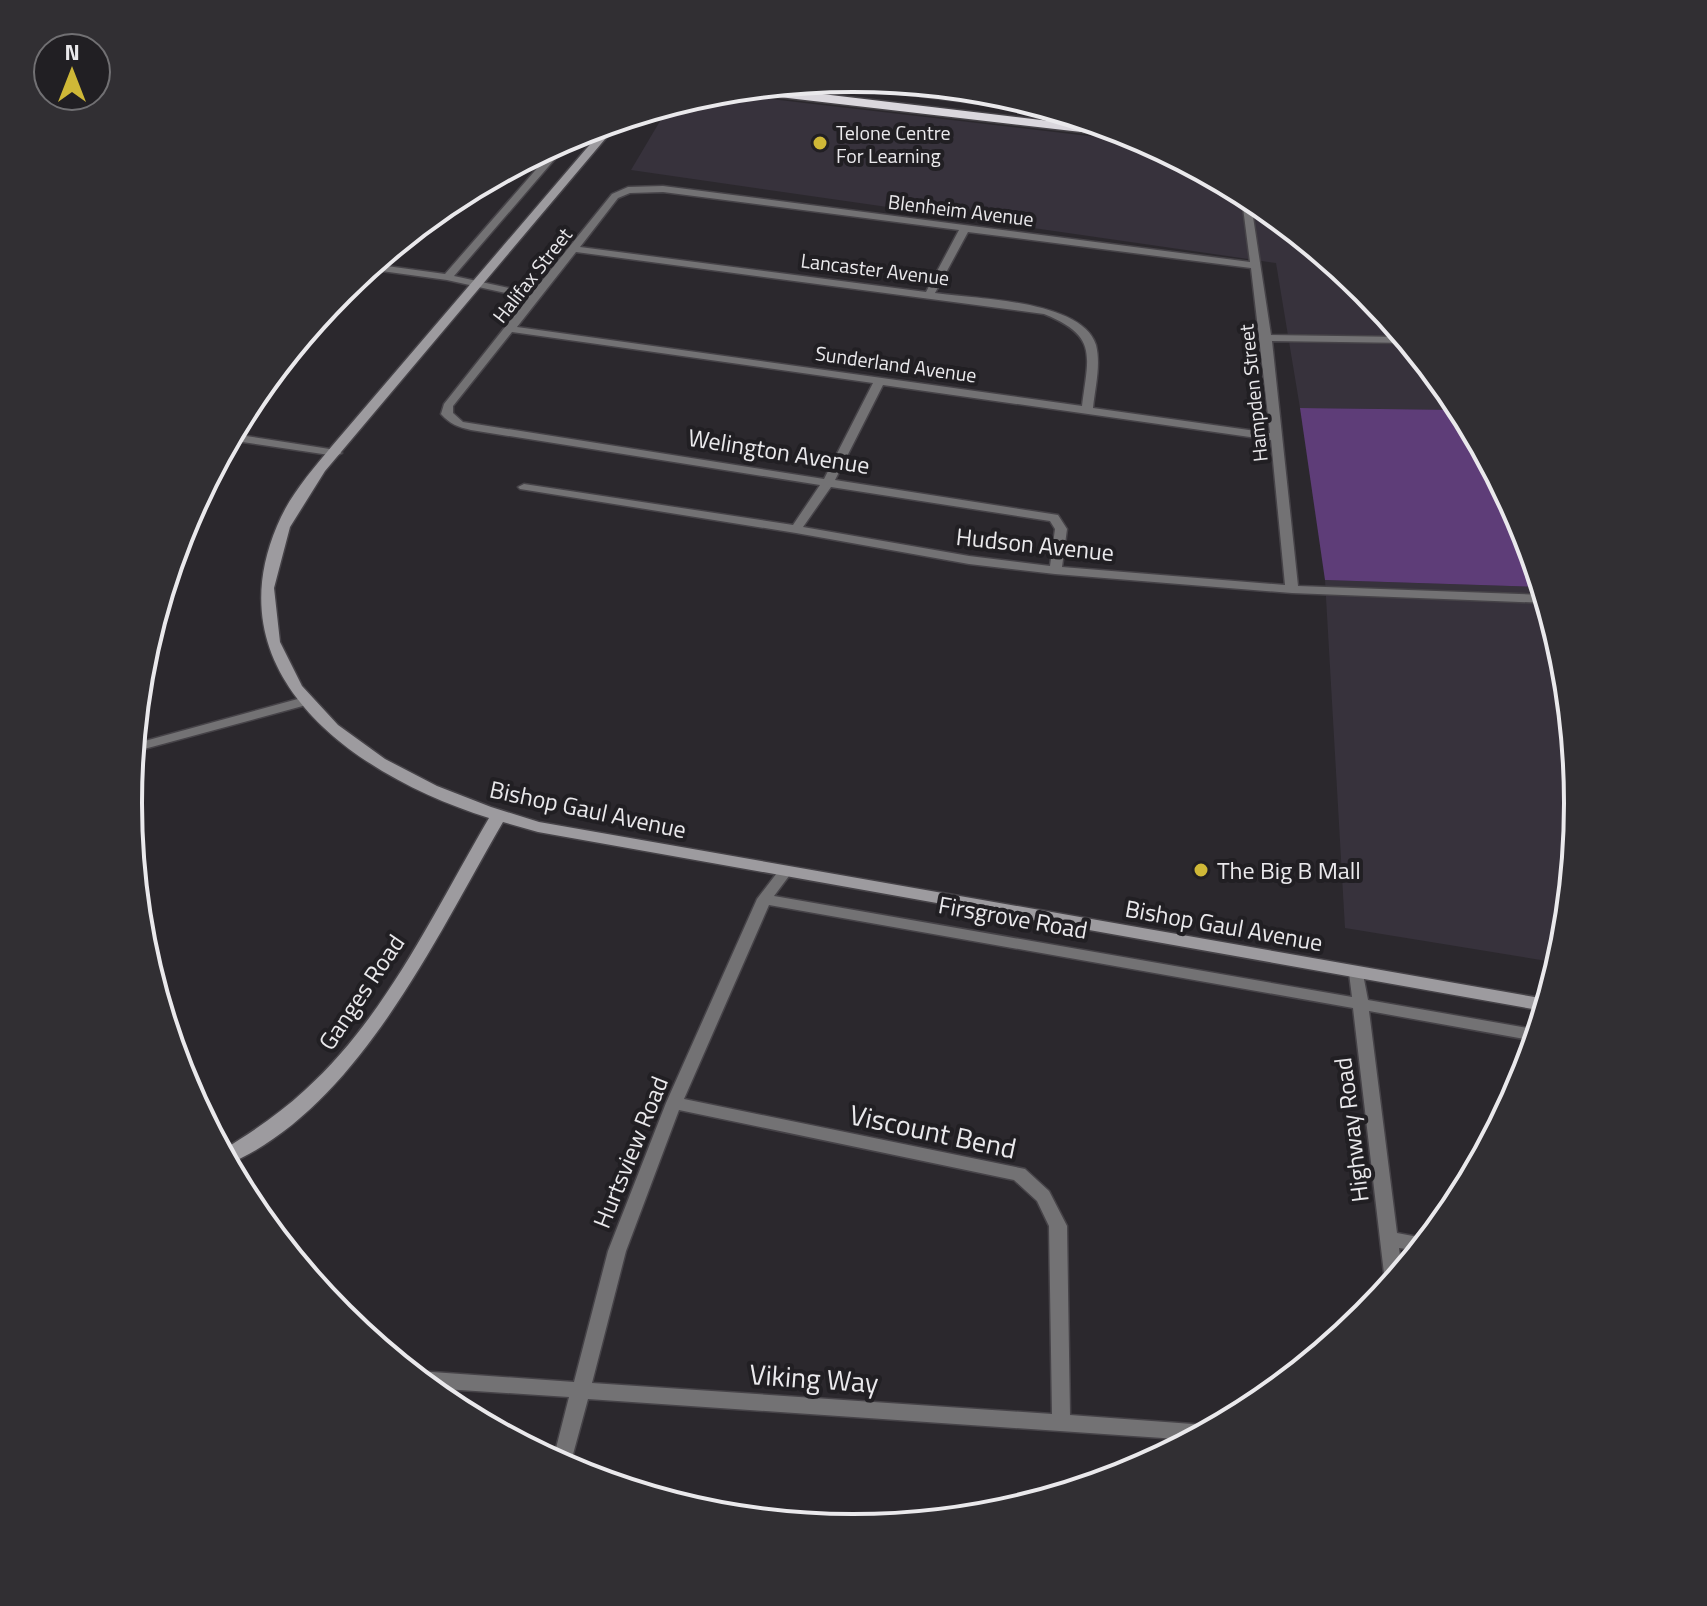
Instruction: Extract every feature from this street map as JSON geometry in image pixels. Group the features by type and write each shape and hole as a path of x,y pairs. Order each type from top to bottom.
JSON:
{"highway":[{"path":"854,92 1019,112"},
{"path":"795,95 1079,129"}],"main road":[{"name":"Bishop Gaul Avenue","path":"602,138 475,283 292,508 275,547 268,583 268,616 275,647 305,701 355,747 401,777 460,803 538,827 1535,1003"},
{"name":"Ganges Road","path":"235,1152 278,1126 304,1105 348,1060 385,1006 498,816"}],"street":[{"path":"447,277 548,161"},
{"name":"Blenheim Avenue","path":"663,189 1255,266"},
{"name":"Halifax Street","path":"447,414 448,406 576,249 615,196 628,190 663,189"},
{"name":"Hampden Street","path":"1247,211 1266,338 1292,589"},
{"path":"930,294 965,228"},
{"name":"Lancaster Avenue","path":"576,249 1046,311 1086,332 1093,353 1087,409"},
{"path":"384,269 447,277 535,297"},
{"name":"Sunderland Avenue","path":"512,329 1275,437"},
{"path":"1266,338 1393,340"},
{"path":"796,529 829,481 880,380"},
{"name":"Welington Avenue","path":"447,414 459,424 471,427 1054,518 1061,529 1055,570"},
{"path":"243,439 336,453"},
{"name":"Hudson Avenue","path":"524,487 796,529 897,548 1055,570 1292,589 1534,599"},
{"path":"145,745 305,701"},
{"name":"Hurtsview Road","path":"564,1452 617,1251 674,1103 764,899 785,872"},
{"name":"Firsgrove Road","path":"764,899 1527,1033"},
{"name":"Highway Road","path":"1357,973 1392,1267"},
{"name":"Viscount Bend","path":"674,1103 1019,1174 1043,1196 1058,1226 1061,1422"},
{"path":"1388,1239 1412,1243"},
{"name":"Viking Way","path":"440,1381 1186,1431"}],"shaded area":[{"path":"761,98 1103,138 1126,146 1209,187 1249,212 1322,268 1388,334 1446,410 1300,408 1276,263 631,170 662,118"},
{"path":"1300,408 1446,410 1491,489 1531,587 1325,580"},
{"path":"1325,580 1531,587 1551,664 1563,756 1563,850 1546,961 1345,928"}],"place":[{"name":"Telone Centre For Learning","path":"820,143"},
{"name":"The Big B Mall","path":"1201,870"}]}
